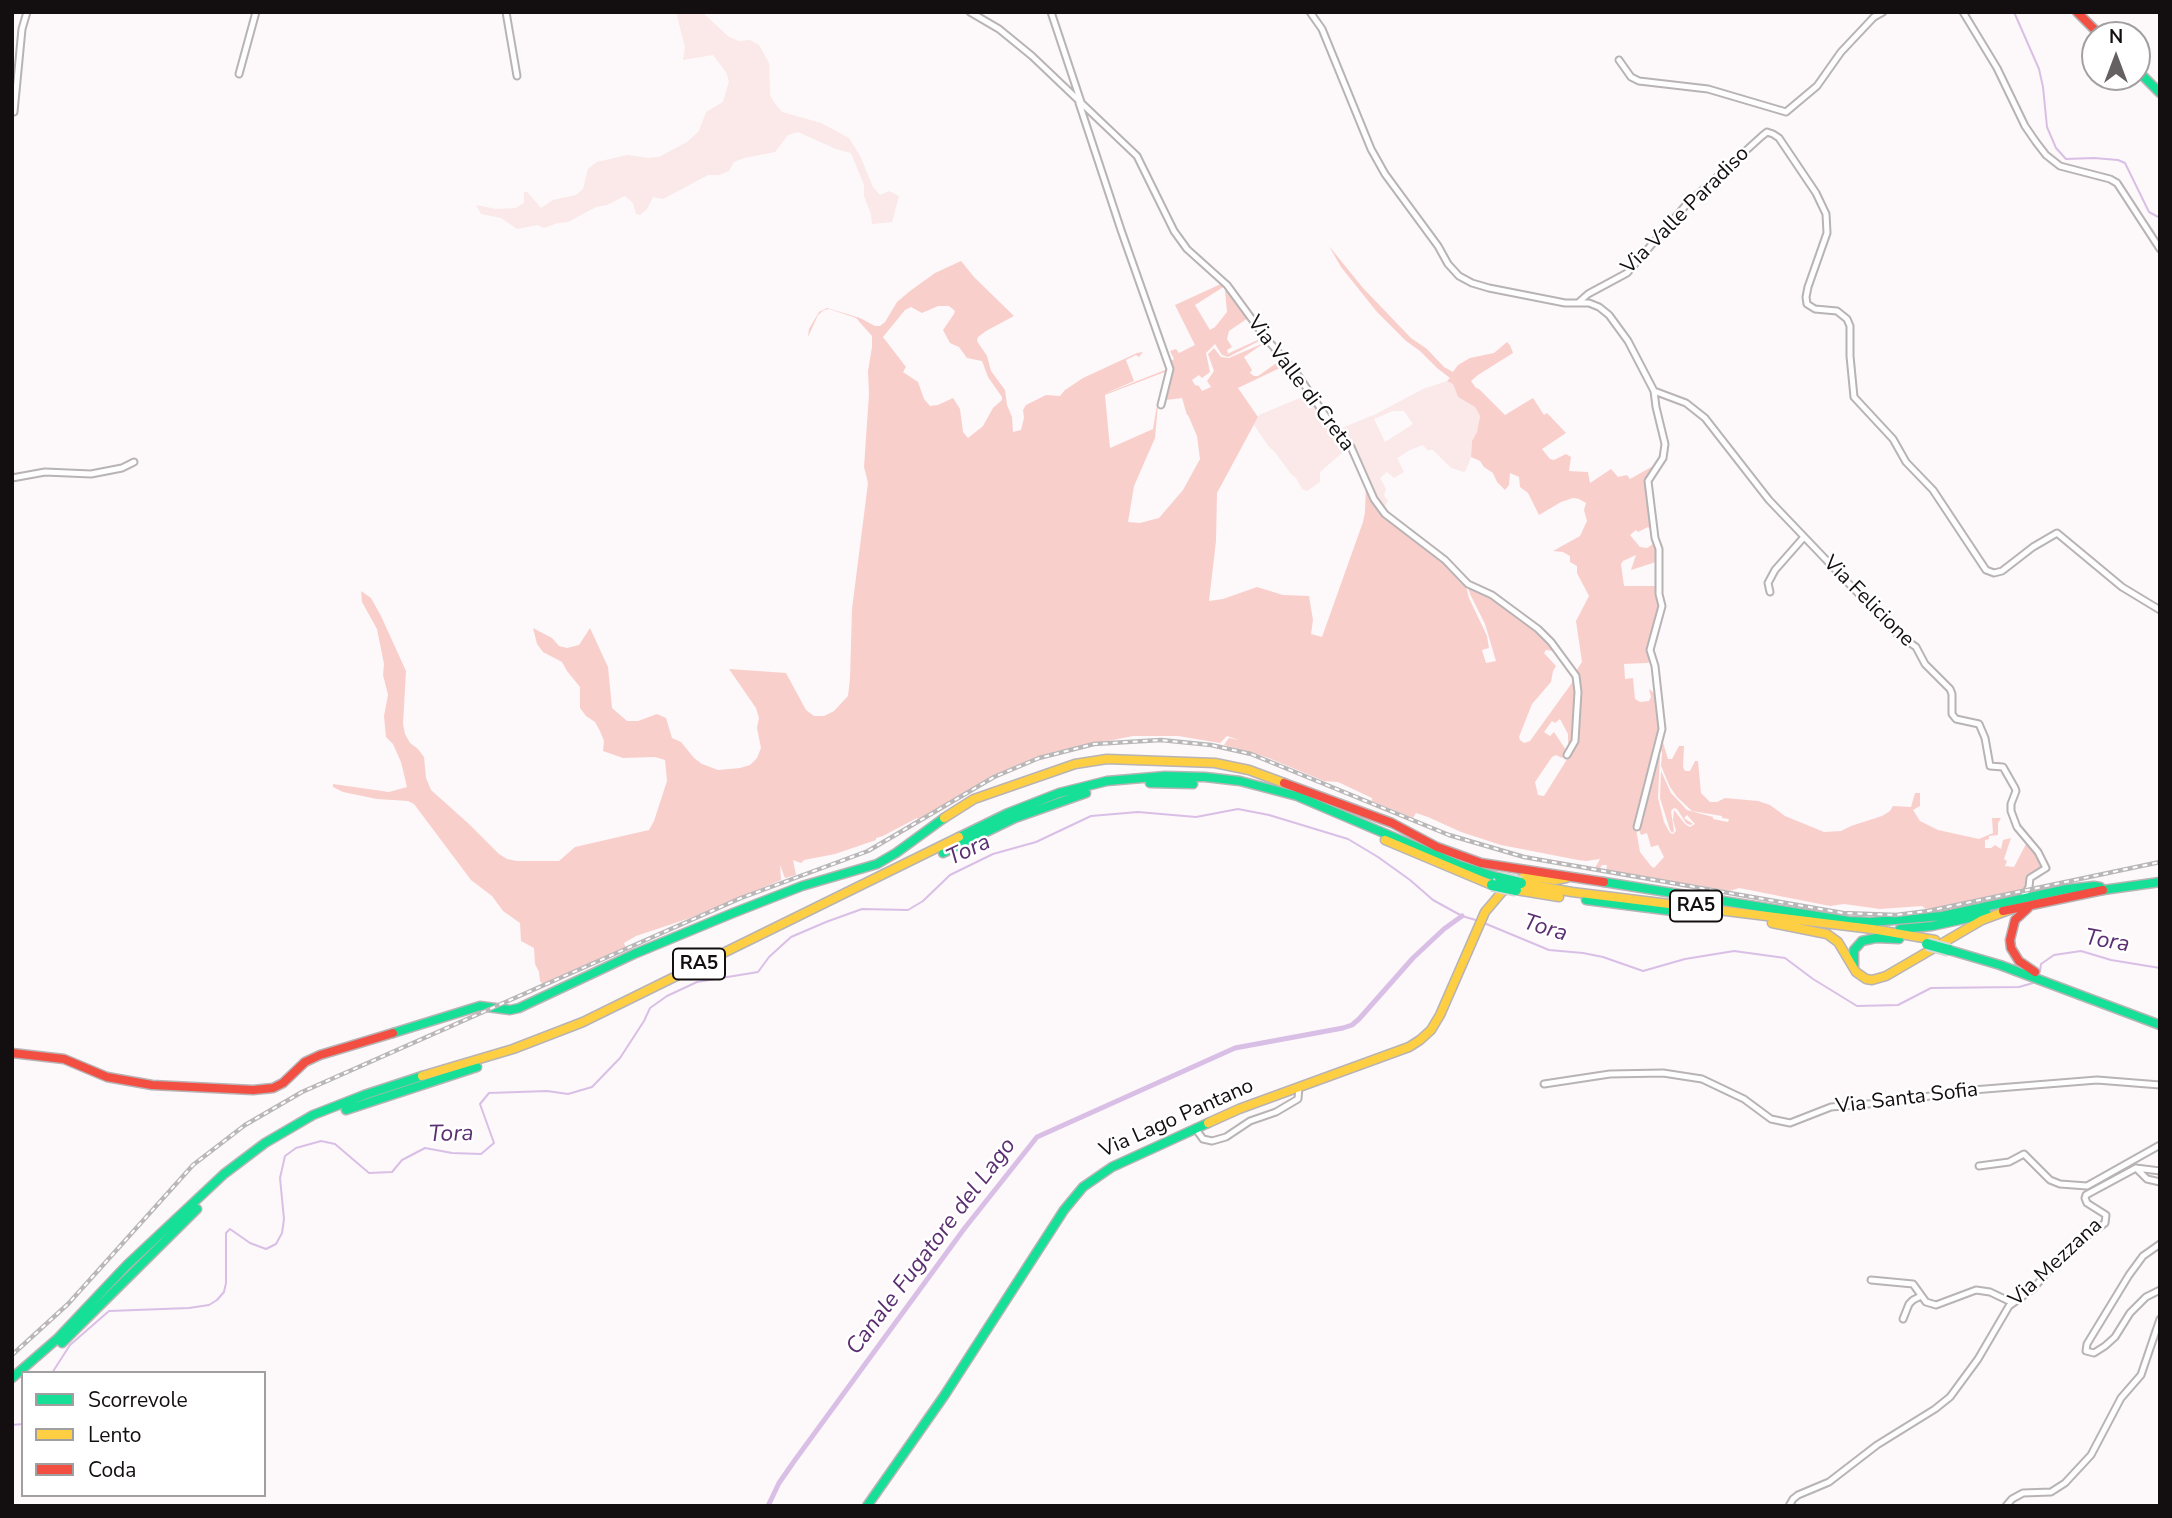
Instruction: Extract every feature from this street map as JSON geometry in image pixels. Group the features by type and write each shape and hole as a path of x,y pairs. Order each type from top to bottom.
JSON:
{"main road":[{"path":"12,1052 60,1057 107,1077 128,1081 178,1088 269,1089 283,1083 309,1059 355,1043 480,1006 510,1010 519,1007 634,954 733,913 802,886 877,864 897,853 952,811 974,799 1075,764 1118,758 1216,763 1241,768 1392,823 1437,848 1468,860 1803,914 1871,922 1911,920 1942,916 2024,895 2079,887 2098,886 2104,890"},
{"name":"RA5","path":"12,1378 57,1339 127,1265 224,1174 287,1129 313,1115 363,1095 513,1049 583,1021 1009,813 1059,793 1107,781 1165,776 1240,781 1297,796 1496,882"},
{"name":"RA5","path":"31,1371 242,1167 313,1122 366,1102 502,1059 582,1028 1015,818 1105,788 1147,783 1211,784 1244,788 1313,809 1434,862 1518,887 1608,904 1931,942"},
{"name":"Via Lago Pantano","path":"867,1506 944,1396 1073,1198 1089,1182 1112,1167 1239,1109 1409,1047 1426,1036 1440,1015 1485,912 1502,892 1525,876 1555,880 1571,877"},
{"path":"1872,929 1916,928 2104,890 2160,882"},
{"name":"RA5","path":"1518,887 1872,929 1952,947 2022,970 2160,1025"},
{"path":"2035,905 2022,911 2015,920 2010,940 2011,948 2019,961 2035,972"},
{"path":"1763,922 1827,934 1838,943 1856,972 1872,980 1886,976 1982,920 2009,910"},
{"path":"1856,972 1853,956 1857,945 1862,941 1899,939"},
{"name":"RA5","path":"2022,970 2035,972 2160,1018"}],"street":[{"path":"13,112 22,29 27,12"},
{"path":"239,74 256,12"},
{"path":"506,12 517,76"},
{"name":"Via Valle di Creta","path":"970,12 999,29 1048,70 1137,156 1174,231 1187,249 1227,285 1265,337 1303,382 1331,424 1351,447 1374,499 1385,514 1445,560 1468,584 1492,596 1538,629 1569,666 1576,676 1578,692 1575,741 1567,755"},
{"path":"1051,12 1080,103"},
{"path":"1310,12 1322,29 1371,149 1385,174 1438,246 1448,264 1459,276 1489,288 1565,303 1589,303 1599,307 1609,315 1628,341 1654,391 1665,444 1663,458 1648,481 1655,538 1659,548 1659,594 1662,606 1650,650 1656,666 1662,729 1637,827"},
{"path":"1619,60 1631,77 1639,81 1708,89 1786,112 1817,86 1841,52 1874,17 1883,12"},
{"path":"1964,12 1997,68 2025,126 2046,155 2060,166 2117,183 2160,249"},
{"name":"Via Valle di Creta","path":"1080,103 1170,369 1161,405"},
{"name":"Via Valle Paradiso","path":"1578,302 1588,293 1628,273 1686,205 1762,136 1767,132 1773,134 1779,138 1816,193 1826,214 1827,233 1808,287 1807,304 1815,309 1837,311 1847,319 1850,326 1854,397 1893,439 1906,462 1933,490 1986,569 1994,573 2002,571 2033,547 2057,533 2122,587 2160,610"},
{"name":"Via Felicione","path":"1654,391 1686,403 1705,418 1769,500 1896,633 1916,647 1925,664 1950,689 1952,714 1956,719 1979,724 1985,738 1990,766 2003,768 2015,788 2011,804 2012,817 2038,852 2046,868 2030,878 2024,895"},
{"path":"12,478 44,472 91,474 122,468 134,462"},
{"name":"Via Felicione","path":"1770,592 1768,583 1776,570 1804,537"},
{"name":"Via Santa Sofia","path":"1544,1084 1610,1074 1663,1073 1702,1079 1744,1099 1771,1119 1790,1123 1831,1107 1973,1090 2097,1080 2160,1085"},
{"path":"1195,1128 1203,1139 1212,1141 1226,1137 1250,1121 1276,1112 1298,1099 1299,1087"},
{"path":"2087,1185 2160,1145"},
{"path":"1979,1166 2009,1162 2024,1154 2050,1180 2060,1184 2105,1185"},
{"path":"2136,1168 2160,1171"},
{"path":"2136,1168 2147,1179 2160,1182"},
{"name":"Via Mezzana","path":"1789,1506 1795,1497 1829,1482 1877,1445 1950,1397 1978,1359 2006,1310 2034,1288 2068,1249 2105,1223 2106,1215 2087,1203 2085,1196 2136,1168"},
{"path":"2160,1244 2143,1256 2129,1275 2087,1344 2087,1352 2094,1353 2105,1346 2115,1337 2130,1313 2146,1297 2160,1290"},
{"path":"1871,1280 1913,1284 1930,1304 1939,1305 1972,1291 1982,1290 2013,1303"},
{"path":"1903,1319 1909,1304 1921,1296"},
{"path":"2006,1506 2023,1493 2051,1492 2065,1483 2091,1455 2121,1398 2141,1375 2160,1320"}],"shaded area":[{"path":"676,12 702,12 729,37 739,41 750,40 759,45 769,63 770,95 775,104 782,112 821,123 849,138 873,187 880,195 889,191 899,196 892,222 872,224 864,196 864,185 851,153 798,132 788,135 775,152 734,162 729,171 708,175 663,199 653,197 647,209 640,215 636,214 633,203 625,196 568,222 544,228 537,225 517,229 501,218 481,214 476,205 496,209 516,208 524,203 524,192 541,208 553,200 576,195 583,189 588,169 597,162 627,155 659,157 687,142 699,131 706,112 723,102 729,81 726,72 713,55 683,60 685,47"},
{"path":"1329,246 1363,288 1411,338 1453,372 1458,365 1470,358 1494,353 1507,342 1513,353 1471,381 1505,415 1533,398 1544,415 1547,413 1566,433 1542,449 1550,459 1554,460 1566,454 1571,457 1569,471 1588,472 1590,483 1611,469 1618,477 1627,475 1630,479 1655,465 1648,485 1655,536 1648,527 1638,532 1636,530 1630,535 1640,547 1647,548 1656,540 1656,562 1631,570 1636,555 1621,564 1624,586 1658,586 1660,603 1659,617 1650,644 1652,661 1624,664 1625,679 1633,678 1635,699 1640,702 1649,701 1649,689 1659,697 1658,737 1636,829 1640,852 1651,866 1654,868 1664,857 1658,845 1651,847 1647,833 1641,835 1639,830 1659,746 1658,798 1664,822 1670,833 1673,834 1676,831 1674,810 1685,824 1690,827 1695,824 1687,815 1684,818 1693,824 1686,823 1674,808 1671,811 1674,831 1672,833 1670,830 1660,798 1661,771 1671,793 1687,810 1713,819 1728,822 1729,819 1692,811 1677,797 1661,766 1661,736 1668,759 1672,759 1679,746 1684,746 1685,771 1690,771 1695,761 1698,761 1701,793 1710,802 1725,798 1758,801 1824,832 1841,831 1882,816 1893,806 1911,807 1915,793 1920,793 1920,806 1913,810 1920,821 1938,830 1979,839 1993,833 1992,818 2001,818 1998,835 1989,836 1989,839 1985,840 1985,848 1995,845 2001,849 2003,840 2011,838 2004,859 2007,861 2005,866 2014,867 2027,842 2045,867 2030,876 2026,889 1927,910 1922,906 1880,909 1844,904 1830,906 1739,888 1730,891 1690,884 1689,886 1606,871 1607,865 1602,865 1599,870 1595,868 1600,859 1578,860 1501,845 1416,813 1413,818 1372,801 1372,798 1338,782 1324,781 1266,757 1224,745 1229,738 1239,740 1227,736 1220,743 1178,736 1133,736 1053,752 1013,767 920,821 917,818 876,840 801,863 793,860 796,875 785,878 780,865 781,880 690,918 636,936 624,943 626,949 543,985 535,964 534,948 521,941 520,923 503,911 492,896 471,880 414,804 343,792 333,787 333,784 389,792 407,787 401,762 393,744 386,737 384,716 388,695 383,675 384,664 377,629 362,602 361,591 371,598 406,671 403,724 405,734 424,757 426,778 431,790 507,859 559,861 575,847 649,830 667,781 665,760 655,757 623,758 603,751 604,741 600,731 595,722 580,708 580,687 562,662 543,652 537,644 533,628 552,638 559,646 567,648 579,645 590,628 608,667 612,708 627,721 638,721 657,714 666,718 672,738 681,742 702,764 718,770 750,765 761,748 756,708 729,669 786,673 806,710 814,716 824,716 834,711 848,696 850,679 852,609 868,483 864,467 872,336 856,318 829,309 818,315 808,337 809,329 819,312 827,308 880,326 897,302 910,291 935,273 961,261 1014,316 986,331 977,341 987,356 991,371 1005,390 1013,432 1021,430 1026,405 1046,395 1060,396 1083,378 1137,353 1143,352 1139,357 1136,355 1126,360 1134,381 1102,395 1170,368 1105,395 1110,448 1153,429 1157,405 1169,373 1158,405 1155,438 1134,486 1128,522 1140,523 1159,518 1183,490 1200,459 1197,436 1182,398 1165,402 1162,400 1172,370 1169,359 1174,359 1170,351 1176,349 1179,353 1195,345 1175,305 1223,283 1225,286 1195,305 1210,330 1227,312 1227,290 1248,318 1229,331 1227,339 1232,347 1225,355 1262,338 1252,321 1265,338 1228,357 1222,355 1215,344 1206,353 1210,372 1202,378 1199,375 1192,380 1195,385 1202,391 1211,387 1207,381 1214,371 1208,354 1214,348 1221,357 1229,358 1264,343 1244,357 1252,370 1250,373 1258,376 1278,362 1284,366 1238,388 1258,417 1217,493 1216,541 1209,601 1257,587 1283,595 1309,596 1313,620 1311,634 1322,637 1363,522 1366,483 1390,519 1441,558 1465,582 1469,598 1487,636 1489,648 1482,650 1486,663 1496,661 1485,624 1468,588 1471,585 1500,600 1537,629 1550,644 1553,651 1546,650 1544,653 1556,666 1551,682 1532,704 1520,740 1524,743 1530,741 1576,679 1577,718 1573,748 1568,743 1568,734 1560,719 1555,723 1552,721 1544,732 1550,736 1554,732 1568,753 1562,758 1556,755 1552,757 1535,782 1538,795 1544,796 1576,745 1580,702 1576,671 1582,662 1576,621 1589,596 1577,573 1577,566 1570,562 1570,556 1553,551 1580,536 1587,521 1584,510 1586,503 1573,498 1539,515 1528,493 1520,487 1519,477 1510,473 1509,485 1505,490 1493,473 1471,457 1472,441 1480,416 1475,407 1458,397 1453,384 1447,381 1450,378 1377,312 1341,267","holes":["938,306 949,306 955,311 943,330 950,343 959,347 967,358 982,361 988,377 1002,397 983,426 968,438 963,432 960,409 953,398 930,406 924,399 918,382 903,372 906,367 883,337 905,310 911,307 922,313"]},
{"path":"1447,381 1453,384 1458,397 1475,407 1480,416 1472,441 1471,457 1464,472 1451,468 1433,450 1427,450 1423,445 1410,450 1397,458 1404,472 1394,478 1387,472 1380,478 1386,489 1384,496 1388,500 1386,505 1381,506 1352,446 1337,430 1376,414 1423,389","holes":["1393,411 1404,411 1413,424 1385,442 1374,419"]},
{"path":"1309,393 1349,447 1320,472 1320,482 1307,491 1302,489 1254,425 1259,415 1307,397"}],"waterway":[{"path":"2014,12 2039,69 2047,127 2056,148 2066,159 2094,158 2125,163 2149,212 2160,218"},
{"name":"Tora","path":"53,1371 70,1345 109,1311 189,1308 209,1305 217,1300 224,1292 226,1283 226,1233 230,1229 250,1243 266,1249 276,1244 282,1233 284,1219 280,1178 285,1156 296,1148 321,1141 335,1144 369,1173 392,1172 402,1160 425,1148 481,1154 494,1143 480,1104 489,1093 547,1091 568,1094 592,1087 620,1058 650,1008 667,996 697,982 758,972 769,957 791,937 862,909 908,910 923,901 950,875 993,854 1036,842 1091,816 1138,812 1196,817 1238,809 1269,815 1348,839 1378,857 1433,900 1462,916 1479,921"},
{"name":"Canale Fugatore del Lago","path":"768,1506 779,1483 795,1460 964,1229 1037,1137 1235,1048 1352,1025 1413,958 1462,916"},
{"name":"Tora","path":"1484,923 1549,950 1603,957 1643,971 1685,959 1734,951 1785,958 1857,1006 1898,1005 1931,988 2019,987 2033,983"},
{"name":"Tora","path":"2040,971 2041,964 2054,955 2081,951 2111,960 2160,968"},
{"name":"Tora","path":"12,1425 21,1424"}],"railway":[{"path":"12,1355 68,1304 193,1165 245,1125 302,1092 741,898 868,851 994,777 1039,758 1094,744 1161,740 1211,745 1251,754 1449,835 1524,857 1843,913 1896,915 1928,911 2160,862"}],"traffic: fast":[{"path":"2151,84 2160,93"},
{"path":"959,837 1008,813 1059,793 1107,781 1165,776 1205,777 1240,781 1297,796 1459,865 1500,878"},
{"path":"1150,783 1193,784"},
{"path":"943,853 1015,818 1086,793"},
{"path":"393,1033 480,1006 510,1010 519,1008 634,954 733,913 802,886 877,864 944,818"},
{"path":"1500,878 1521,883"},
{"path":"1604,882 1849,921 1871,922 1942,916 2067,889 2094,886 2103,890 2160,882"},
{"path":"1492,885 1516,890"},
{"path":"1586,900 1712,916"},
{"path":"1900,929 1932,926 1987,914"},
{"path":"1854,966 1854,950 1862,941 1876,938 1899,939"},
{"path":"1927,944 1949,950"},
{"path":"1949,950 2000,965 2160,1025"},
{"path":"346,1110 477,1067"},
{"path":"12,1378 57,1339 127,1265 224,1174 265,1143 313,1115 422,1076"},
{"path":"867,1506 944,1396 1064,1210 1083,1187 1112,1167 1208,1123"},
{"path":"62,1343 197,1209"}],"traffic: slow":[{"path":"944,818 974,799 1075,764 1107,759 1215,763 1249,770 1284,783"},
{"path":"422,1076 513,1049 583,1022 959,837"},
{"path":"1385,840 1492,885"},
{"path":"1208,1123 1239,1109 1409,1047 1420,1040 1431,1030 1440,1015 1485,912 1502,892 1525,876 1555,880 1566,878"},
{"path":"1521,883 1572,892 1872,929 1935,940"},
{"path":"1516,890 1559,897"},
{"path":"1772,923 1827,934 1838,942 1856,972 1872,980 1886,976 1982,920 2009,910"}],"traffic: jam":[{"path":"2077,12 2086,21"},
{"path":"1284,783 1392,823 1437,847 1481,863 1604,882"},
{"path":"2003,911 2103,890"},
{"path":"2028,908 2015,920 2010,940 2011,948 2019,961 2035,972"},
{"path":"12,1053 64,1059 107,1077 152,1085 253,1090 273,1088 283,1083 305,1062 320,1055 393,1033"}]}
